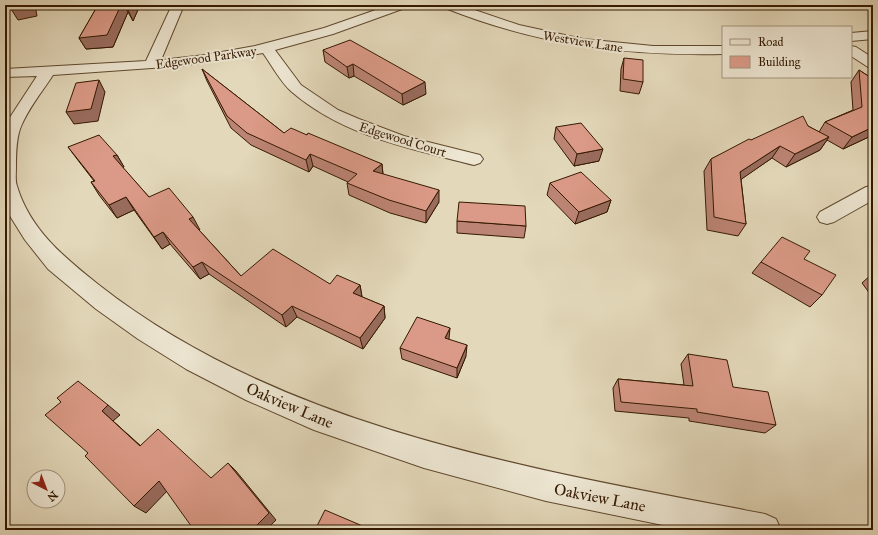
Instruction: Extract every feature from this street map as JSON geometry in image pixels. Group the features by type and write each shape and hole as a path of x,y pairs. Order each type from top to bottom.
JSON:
{"street":[{"path":"151,65 178,5"},
{"name":"Edgewood Parkway","path":"5,73 151,65 205,59 266,48 329,32 401,5"},
{"name":"Westview Lane","path":"449,5 508,27 561,39 618,47 654,50 722,50"},
{"path":"852,37 873,35"},
{"name":"Edgewood Court","path":"266,48 280,69 296,88 332,113 359,126 398,140 474,159"},
{"path":"852,51 873,64"},
{"name":"Oakview Lane","path":"48,71 16,120 12,130 7,150 6,185 20,216 32,235 56,263 104,302 147,332 195,361 255,391 324,422 424,454 546,486 766,530"},
{"path":"827,217 873,192"}],"building":[{"path":"10,5 30,5 11,9"},
{"path":"98,5 121,5 107,35 79,38"},
{"path":"125,5 131,5 128,10"},
{"path":"350,40 425,82 402,94 353,64 347,67 323,50"},
{"path":"624,58 643,60 643,82 623,79"},
{"path":"202,69 284,133 291,128 307,135 308,133 382,164 373,171 439,190 426,211 389,200 347,183 357,174 310,154 306,160 247,133 227,116"},
{"path":"859,70 873,79 873,127 852,137 825,122 862,107"},
{"path":"99,80 91,109 66,112 76,83"},
{"path":"803,116 808,126 829,137 795,154 780,146 740,172 746,224 714,217 711,159 749,139 751,140"},
{"path":"581,123 603,149 577,154 556,127"},
{"path":"99,135 117,155 113,156 149,197 169,188 193,217 189,219 241,276 273,249 330,284 337,275 360,285 353,293 384,306 360,338 292,306 282,315 202,262 193,267 163,232 154,237 126,197 109,205 91,182 95,181 68,147"},
{"path":"581,172 611,200 579,212 550,183"},
{"path":"459,202 525,206 526,226 457,221"},
{"path":"782,237 810,251 804,259 836,275 822,295 761,262"},
{"path":"417,317 450,328 445,338 467,345 457,368 400,348"},
{"path":"688,354 727,360 733,387 768,392 776,425 697,412 697,409 621,402 618,379 693,386"},
{"path":"78,381 108,405 102,411 140,446 158,429 211,478 228,463 269,513 252,530 194,530 159,481 134,506 85,456 88,453 45,415 61,402 57,398"},
{"path":"325,510 372,530 315,530"}]}
